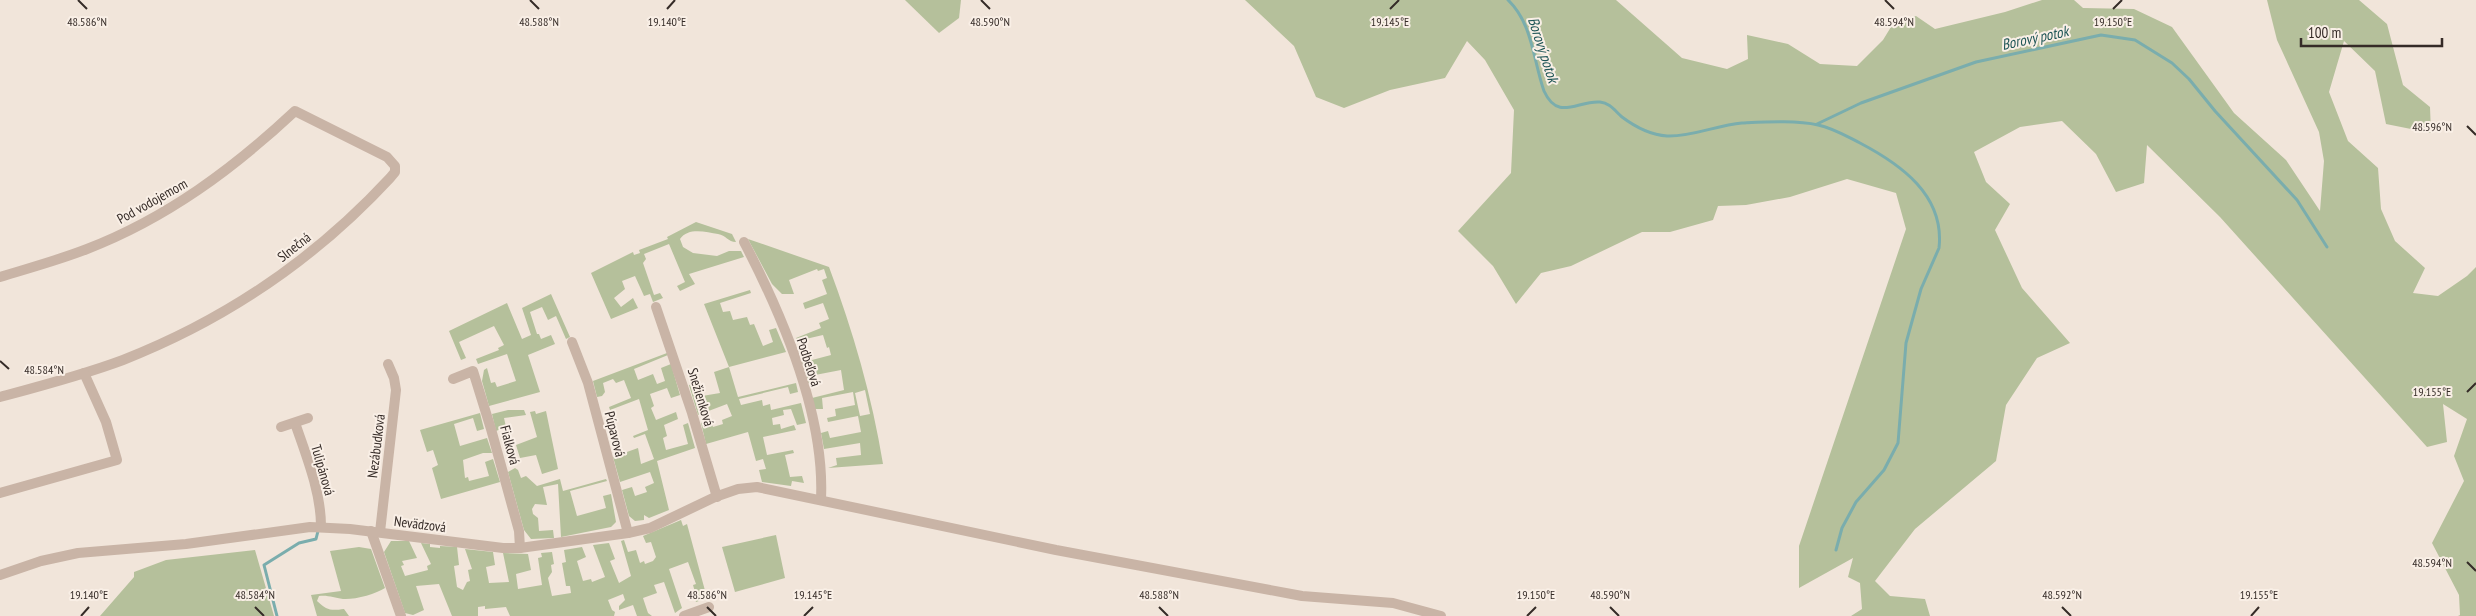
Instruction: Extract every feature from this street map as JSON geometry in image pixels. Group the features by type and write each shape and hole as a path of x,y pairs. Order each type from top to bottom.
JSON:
{"street":[{"name":"Pod vodojemom","path":"0,276 88,249 154,218 228,170 295,111"},
{"name":"Slnečná","path":"0,398 84,373 175,338 238,304 290,269 327,239 358,211 395,172 393,162 387,157 295,111"},
{"name":"Podbeľová","path":"744,242 766,284 800,371 822,470 826,500"},
{"name":"Snežienková","path":"656,307 677,366 716,497"},
{"name":"Púpavová","path":"572,342 588,384 628,534"},
{"name":"Nezábudková","path":"388,364 394,378 396,390 376,532 401,616"},
{"name":"Fialková","path":"453,380 473,371 492,429 519,531 520,548"},
{"path":"0,494 117,460 106,422 84,373"},
{"path":"281,428 308,418"},
{"name":"Tulipánová","path":"295,423 321,514 321,526"},
{"name":"Nevädzová","path":"0,575 40,561 78,553 186,544 321,526 503,548 520,548 628,534 650,528 716,497 756,487 826,500 1056,550 1302,596 1393,603 1442,616"},
{"path":"684,616 710,606"}],"green space":[{"path":"905,0 961,0 959,18 939,33"},
{"path":"1245,0 1616,0 1682,58 1727,69 1748,59 1747,35 1788,44 1820,64 1857,66 1883,40 1894,22 1916,16 1935,29 2005,12 2042,0 2074,0 2083,8 2134,9 2172,27 2234,113 2286,160 2320,211 2324,161 2319,132 2277,40 2267,0 2359,0 2387,24 2403,85 2430,107 2431,133 2386,124 2375,71 2344,41 2329,92 2348,141 2378,168 2381,209 2395,241 2425,268 2413,293 2438,296 2467,276 2476,267 2476,616 2458,616 2460,615 2459,595 2432,543 2464,481 2454,456 2467,419 2443,404 2447,442 2427,447 2220,217 2147,145 2144,183 2116,192 2096,154 2062,121 2020,127 1974,152 1986,182 2010,204 1995,230 2022,288 2070,343 2037,358 2006,405 1996,461 1915,529 1875,581 1890,596 1925,599 1930,616 1851,616 1862,609 1860,583 1848,577 1853,558 1799,588 1799,546 1906,229 1896,193 1847,179 1790,197 1746,205 1718,206 1713,220 1670,232 1642,232 1571,266 1541,273 1516,304 1493,266 1458,231 1511,173 1514,110 1485,60 1467,41 1445,78 1390,90 1344,108 1316,97 1294,46"},
{"path":"696,222 732,234 736,242 721,235 692,232 683,235 680,239 683,247 693,253 717,256 729,251 741,251 744,257 689,274 695,284 680,291 677,286 685,282 669,244 644,254 646,259 643,263 654,295 660,293 663,298 653,302 650,294 644,296 635,276 622,281 625,289 614,298 621,307 633,298 638,308 611,319 591,273 633,252 634,255 640,253 639,250 668,239 667,237"},
{"path":"748,239 829,267 861,364 883,464 828,468 837,465 836,458 861,455 860,443 824,449 821,433 828,431 830,438 861,432 858,416 828,422 827,418 836,416 835,409 855,405 853,392 822,398 823,409 815,409 812,398 844,390 841,370 815,375 817,385 809,385 801,359 811,357 812,360 831,355 829,347 827,348 823,335 797,341 796,338 821,328 819,323 829,319 823,303 805,309 803,303 827,294 822,280 827,278 824,269 818,271 817,269 789,280 794,294 782,294 772,284","holes":["865,390 870,414 860,416 855,393"]},
{"path":"750,290 751,293 720,303 723,312 730,311 733,320 747,317 750,325 754,324 763,346 773,342 769,330 776,328 786,352 729,367 704,304"},
{"path":"551,294 570,337 566,339 556,316 548,320 542,307 530,312 537,334 539,334 541,339 551,335 555,344 528,355 540,392 489,406 482,381 484,370 487,368 491,383 495,382 497,387 516,381 507,354 478,364 476,359 499,350 498,348 504,345 494,326 459,342 466,358 461,360 449,331 507,303 522,339 531,335 522,308"},
{"path":"667,353 668,355 634,369 638,380 653,374 657,384 665,381 661,368 671,364 680,395 671,398 667,388 650,394 654,406 651,408 656,420 676,412 678,419 664,425 667,436 663,438 666,450 688,444 683,425 688,423 695,448 657,461 669,510 649,518 644,515 644,520 635,521 629,516 622,490 632,487 635,496 647,492 645,487 654,483 650,472 620,482 613,457 638,448 641,464 654,459 645,434 634,438 633,436 648,430 639,399 610,410 609,407 631,398 624,380 616,383 613,379 603,383 605,392 602,396 597,397 593,381"},
{"path":"729,367 738,397 796,383 798,392 790,394 788,387 739,399 741,405 762,400 763,406 770,404 771,410 801,403 806,423 797,425 791,409 783,410 784,415 772,418 773,425 780,424 781,429 794,425 796,430 763,437 767,455 793,450 794,453 785,455 790,477 802,476 804,483 792,481 791,486 762,482 759,470 766,469 763,459 756,461 748,432 706,444 701,423 710,420 713,427 723,424 722,420 732,416 727,404 698,415 689,385 698,383 702,396 720,393 714,372"},
{"path":"508,410 524,410 526,415 504,418 506,427 496,431 492,414"},
{"path":"535,411 536,414 546,411 558,469 542,474 536,455 520,458 516,445 537,437 530,412"},
{"path":"480,413 484,429 477,431 473,418 454,424 460,446 487,438 492,453 483,453 463,460 465,478 468,477 469,481 489,476 485,462 493,459 500,482 441,499 432,468 438,465 433,450 427,452 420,430"},
{"path":"515,468 518,470 521,478 526,476 537,486 560,479 563,491 606,479 607,481 570,491 577,516 606,508 603,496 611,494 616,522 611,527 561,537 558,484 543,487 547,505 535,504 532,509 533,514 538,518 539,531 553,530 554,538 531,539 524,530 508,472"},
{"path":"681,520 683,526 687,524 707,598 696,602 693,585 696,584 688,562 669,569 682,608 675,613 664,582 654,585 657,593 643,598 648,613 652,616 637,616 633,605 619,610 619,606 625,600 623,594 608,600 612,610 615,612 614,616 510,616 506,607 485,609 485,606 478,607 478,616 452,616 439,584 416,586 424,610 413,615 405,613 384,552 391,541 409,541 417,558 402,561 404,565 401,566 405,576 428,570 427,566 431,564 421,543 430,544 430,547 457,547 459,565 454,566 457,587 463,590 467,582 470,581 468,570 472,569 465,549 493,552 495,565 486,567 489,583 509,582 503,553 528,554 531,570 516,574 518,589 542,585 538,558 542,557 541,553 552,552 554,564 551,565 552,572 548,578 552,596 571,593 570,586 566,586 562,563 566,562 564,550 582,547 586,557 577,561 583,581 591,579 592,582 605,577 593,545 609,543 615,559 610,561 619,583 631,576 621,541 624,540 628,552 636,550 640,563 644,561 645,564 653,561 656,557 651,542 646,543 643,536"},
{"path":"776,535 785,578 735,592 722,547"},
{"path":"359,547 371,549 385,588 353,599 319,596 317,601 323,606 332,610 344,609 349,616 317,616 311,595 341,591 330,551"},
{"path":"255,550 274,616 100,616 134,577 134,572 166,560"}],"waterway":[{"name":"Borový potok","path":"1508,0 1523,20 1544,91 1556,106 1562,108 1592,102 1604,103 1637,127 1655,134 1667,136 1686,135 1742,123 1791,122 1824,126 1860,143 1890,161 1904,171 1927,197 1935,212 1939,229 1939,248 1921,289 1906,343 1898,443 1884,470 1856,502 1842,528 1836,550"},
{"name":"Borový potok","path":"1817,124 1861,103 1976,62 2101,35 2135,40 2172,63 2189,79 2215,111 2297,200 2327,247"},
{"path":"277,616 264,565 299,543 316,539 318,531"}]}
